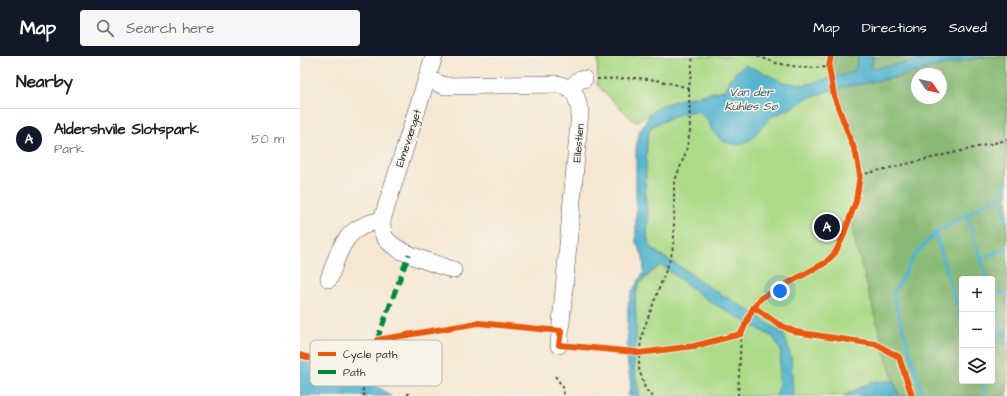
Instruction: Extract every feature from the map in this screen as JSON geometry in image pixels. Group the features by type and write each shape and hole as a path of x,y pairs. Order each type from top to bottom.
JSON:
{"street":[{"name":"Elmevænget","path":"382,220 434,56"},
{"path":"427,79 445,86 577,84"},
{"name":"Ellestien","path":"559,345 580,112 576,96 577,84"},
{"path":"329,279 341,247 349,235 361,227 382,220 383,234 398,250 453,270"}],"path":[{"path":"653,396 650,395 645,388 640,369 639,353 643,331 671,257 674,241 674,183 686,152 690,131 689,88 693,56"},
{"path":"758,56 776,63 803,68 829,67"},
{"path":"577,84 637,78 657,80 689,88"},
{"path":"860,175 1007,140"},
{"path":"738,396 740,392 739,358 741,334"},
{"path":"555,376 563,386 564,396"},
{"path":"364,386 362,392 365,396"},
{"path":"408,391 408,396"}],"green space":[{"path":"598,56 858,56 854,72 804,85 782,82 758,70 730,78 725,90 679,100 660,106 650,114 635,122 597,85"},
{"path":"834,56 858,56 854,72 834,78 832,70"},
{"path":"873,56 943,56 871,70"},
{"path":"989,56 1007,56 1007,396 899,396 894,381 872,382 843,396 793,396 791,357 784,335 755,314 707,286 658,253 650,245 647,238 648,217 645,197 647,139 651,127 679,114 697,111 707,119 713,132 750,140 771,117 795,106 807,98 827,91 911,73 911,104 947,104 947,68 932,68"},
{"path":"989,56 1007,56 1007,396 899,396 887,360 851,227 863,173 838,88 911,74 911,104 947,104 947,68 932,68"},
{"path":"661,265 773,337 781,351 778,390 776,396 640,396 634,369 633,355 633,350 636,347 635,299 638,285"}],"water":[{"name":"Van der Kühles Sø","path":"858,56 873,56 871,69 943,56 989,56 932,68 911,68 911,74 838,88 807,98 795,106 771,117 750,140 737,145 724,142 713,132 707,119 697,111 679,114 651,127 647,139 645,197 648,217 647,237 650,245 658,254 685,270 707,286 755,314 784,335 791,357 793,396 776,396 778,390 781,351 773,337 709,301 661,265 652,271 638,285 635,299 636,347 633,350 633,355 634,369 640,396 628,396 631,386 627,358 628,306 631,293 644,272 643,256 636,243 636,148 639,132 650,114 659,106 725,90 730,78 744,65 782,82 804,85 854,72"},
{"path":"300,360 310,363 310,386 377,386 391,396 300,396"},
{"path":"894,381 899,396 843,396 872,382"}],"waterway":[{"path":"923,396 893,295 914,256 935,233 999,196 1007,183"},
{"path":"999,196 1007,222"},
{"path":"967,215 986,276"},
{"path":"935,233 959,312"},
{"path":"980,258 1007,249"},
{"path":"995,295 1007,292"},
{"path":"995,306 1007,344"},
{"path":"995,335 1003,332"},
{"path":"982,384 986,396"}],"marked path":[{"path":"377,340 409,254"}],"cycle path":[{"path":"377,340 478,323 561,331 559,345 639,353 694,346 741,334 752,310 761,298 825,263 835,253 842,239 856,201 860,175 856,154 834,96 829,67 831,56"},
{"path":"754,307 778,324 795,332 875,344 899,357 912,396"},
{"path":"300,355 310,358"}],"place":[{"name":"Aldershvile Slotspark","path":"827,227"}]}
